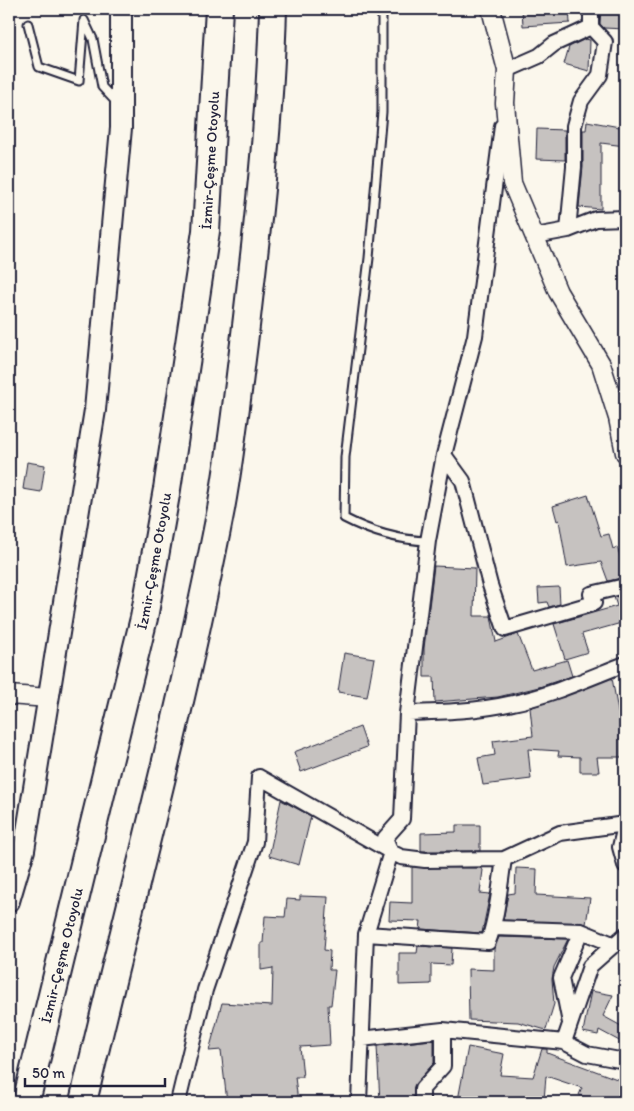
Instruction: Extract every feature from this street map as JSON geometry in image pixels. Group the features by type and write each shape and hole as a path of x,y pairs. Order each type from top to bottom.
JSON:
{"highway":[{"name":"İzmir-Çeşme Otoyolu","path":"26,1102 144,618 166,498 206,231 219,9"},
{"path":"82,1102 196,632 235,425 256,246 271,67 273,9"}],"main road":[{"path":"9,901 24,850 95,410 122,108 121,9"}],"street":[{"path":"359,1102 361,1039 366,977 366,934 391,852 385,838 402,819 407,713 428,541 444,455 475,336 505,103 507,70 491,9"},
{"path":"568,230 574,167 574,126 581,101 600,75 604,42 591,27 591,9"},
{"path":"507,70 539,56 554,44 591,27"},
{"path":"505,103 512,183 558,292 601,364 618,418 625,453"},
{"path":"535,236 568,230 596,219 625,218"},
{"path":"444,455 463,481 490,584 505,629 594,603 591,594 625,586"},
{"path":"407,713 461,711 514,703 565,688 625,664"},
{"path":"9,695 48,698"},
{"path":"178,1102 205,990 255,842 259,777 401,857 425,860 504,859 560,833 625,825 620,847 625,865"},
{"path":"366,934 488,942 494,928 504,859"},
{"path":"494,928 581,931 620,940"},
{"path":"570,1023 561,978 581,931"},
{"path":"564,1042 590,966 620,940"},
{"path":"361,1039 443,1030 564,1042 587,1054 625,1061"},
{"path":"422,1102 422,1089 443,1066 443,1030"}],"lane":[{"path":"382,9 382,112 369,258 345,457 344,518 361,527 395,538 428,541"},
{"path":"28,24 39,67 78,81 84,20 94,39 102,87 122,108"}],"building":[{"path":"522,9 569,9 570,23 523,26"},
{"path":"601,9 625,9 625,29 604,28 600,24"},
{"path":"585,39 590,40 589,71 564,64 569,47"},
{"path":"587,121 625,128 625,146 601,143 601,209 579,207 583,167 583,130 586,130"},
{"path":"537,129 565,130 565,160 536,159"},
{"path":"27,462 45,465 41,492 23,489"},
{"path":"588,495 601,536 609,534 613,549 617,547 625,570 625,577 608,581 601,562 567,567 559,520 557,521 553,506"},
{"path":"434,566 475,568 474,616 491,616 496,642 518,634 532,670 567,660 572,676 539,687 498,697 435,702 434,677 424,677 424,648"},
{"path":"559,587 560,604 549,607 547,602 539,603 538,588"},
{"path":"625,595 625,622 582,634 588,652 565,659 554,624 617,606 614,597"},
{"path":"344,653 374,658 367,697 338,692"},
{"path":"612,678 621,728 625,727 625,757 597,757 599,772 580,772 580,757 558,756 559,751 528,749 531,779 483,785 478,758 495,755 493,741 533,736 530,708"},
{"path":"360,727 367,747 301,772 294,752"},
{"path":"281,800 311,816 299,865 269,856"},
{"path":"456,825 480,825 480,851 421,851 421,833 456,832"},
{"path":"412,867 480,868 483,870 480,893 490,894 482,933 420,929 421,921 389,920 390,902 412,903"},
{"path":"516,868 537,869 536,895 590,898 586,924 503,920 508,894 515,893"},
{"path":"300,896 328,897 324,950 330,951 329,970 335,970 331,1005 328,1005 330,1045 300,1047 303,1077 295,1077 298,1102 227,1102 221,1050 209,1051 222,1003 272,1006 273,968 261,970 261,943 263,943 265,916 285,917 287,899 300,900"},
{"path":"499,937 568,939 554,967 552,979 554,1004 546,1030 518,1022 469,1020 468,969 494,970 494,948"},
{"path":"418,946 452,948 451,965 431,964 431,984 399,985 399,953 417,953"},
{"path":"591,991 613,995 603,1016 625,1028 625,1044 599,1030 598,1035 583,1032"},
{"path":"434,1040 434,1063 415,1084 413,1100 380,1102 377,1046"},
{"path":"468,1047 504,1054 500,1075 533,1077 542,1049 547,1049 547,1053 625,1082 625,1102 599,1102 579,1095 582,1088 546,1076 544,1100 539,1100 539,1102 490,1102 476,1099 475,1102 466,1102 458,1100"}]}
